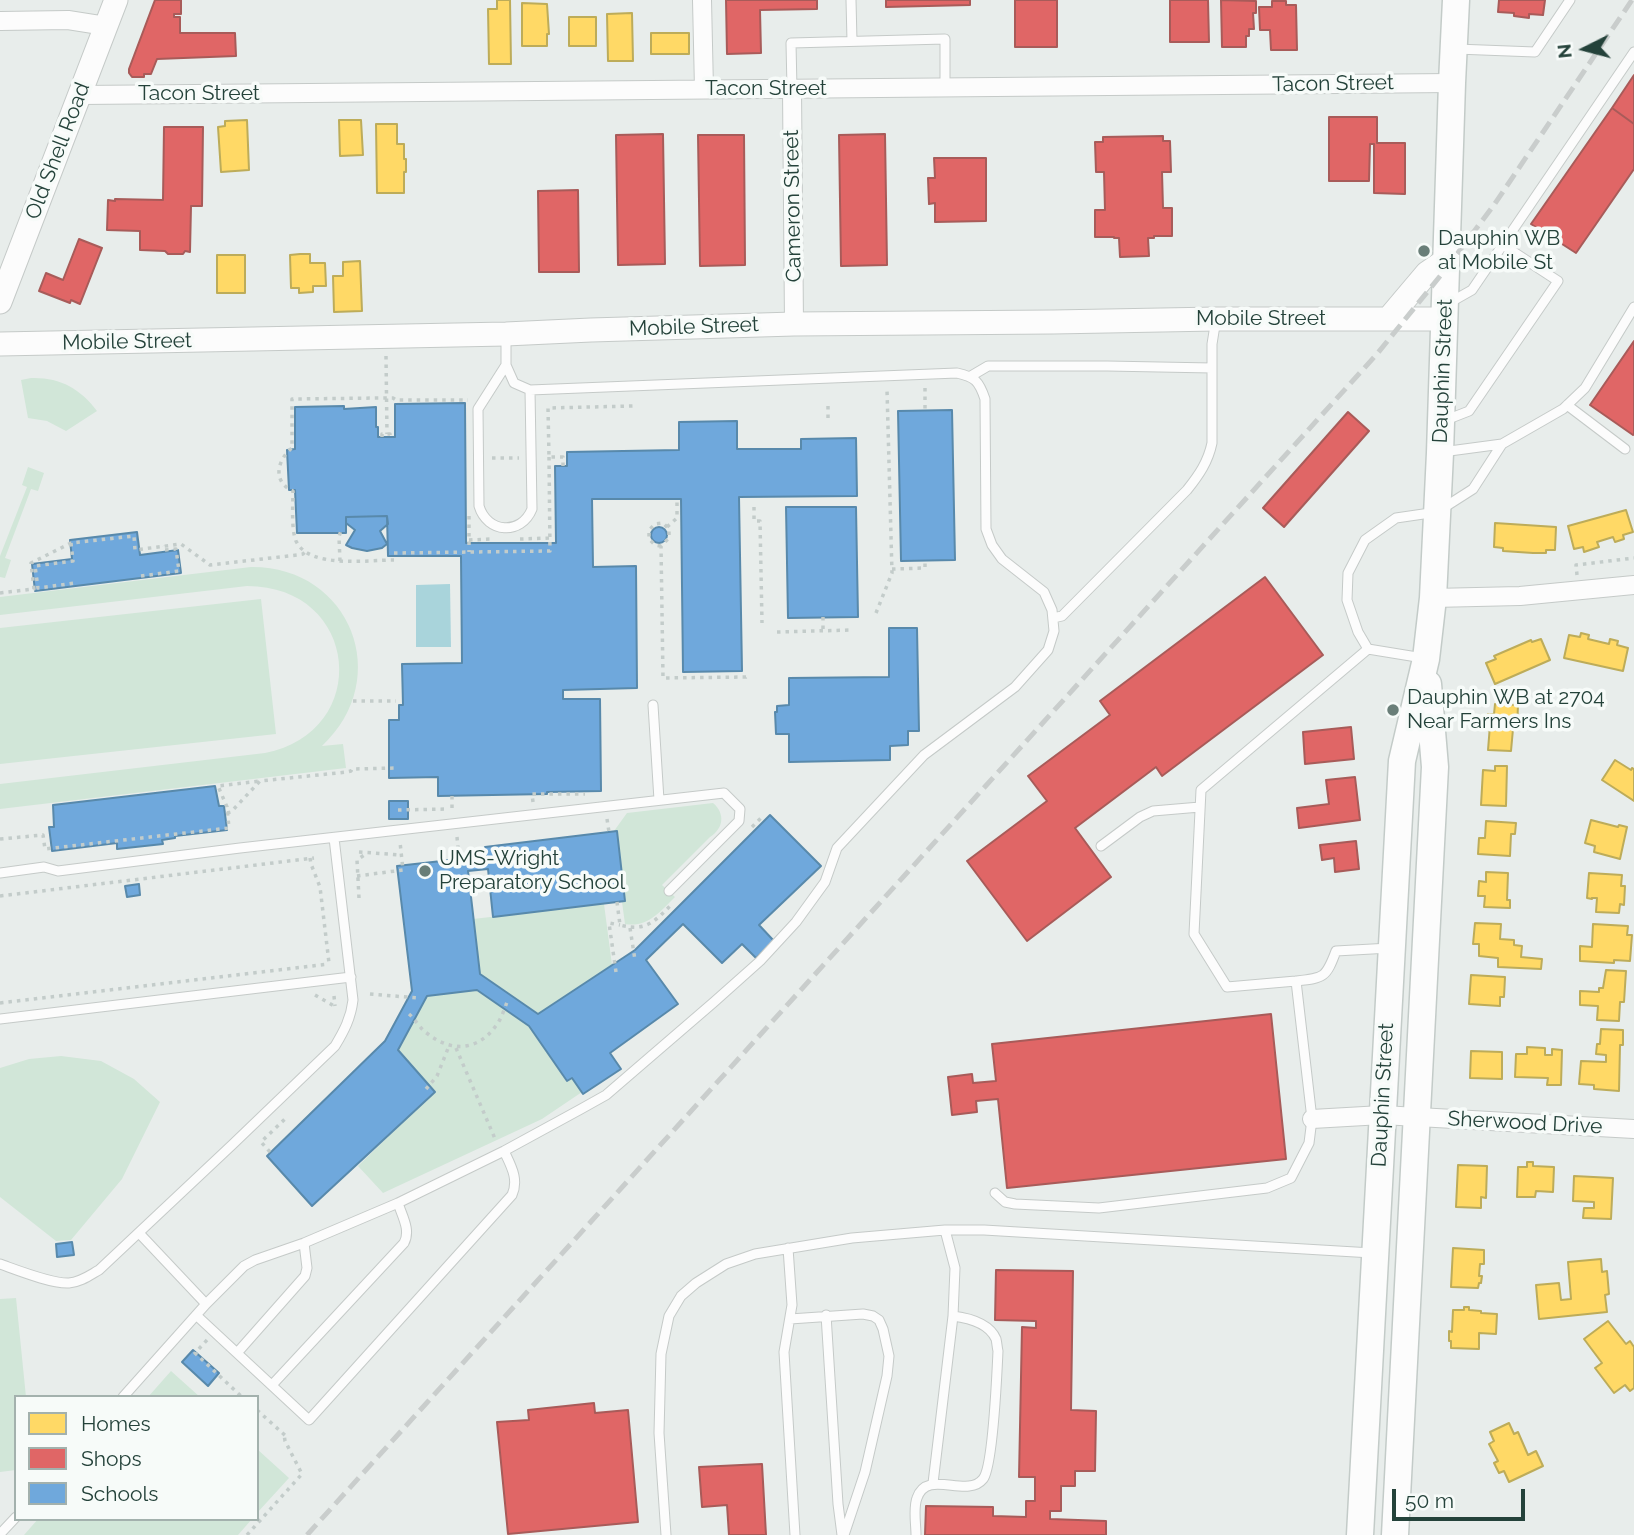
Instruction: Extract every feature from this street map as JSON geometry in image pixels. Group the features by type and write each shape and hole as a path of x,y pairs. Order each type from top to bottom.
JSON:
{"main road":[{"name":"Dauphin Street","path":"1360,1535 1402,761 1426,659 1433,597 1456,0"},
{"name":"Dauphin Street","path":"1395,1535 1435,767 1426,659"}],"street":[{"name":"Old Shell Road","path":"0,302 116,0"},
{"path":"702,0 704,89"},
{"path":"0,21 68,20 106,26"},
{"name":"Tacon Street","path":"79,95 1452,83"},
{"name":"Cameron Street","path":"792,89 794,324"},
{"path":"1389,318 1427,273 1446,260"},
{"name":"Mobile Street","path":"0,344 506,334 794,324 1389,318 1444,312"},
{"path":"1433,597 1520,596 1634,585"},
{"name":"Sherwood Drive","path":"1312,1119 1382,1115 1634,1129"},
{"path":"1374,1254 1409,1255"}],"lane":[{"path":"851,0 852,41"},
{"path":"1454,49 1535,52 1570,0"},
{"path":"792,89 791,43 945,39 945,88"},
{"path":"1444,312 1472,290 1634,52"},
{"path":"1441,422 1469,411 1558,281 1503,245"},
{"path":"1440,453 1502,444 1563,410 1585,388 1634,307"},
{"path":"1053,618 1062,616 1187,490 1209,457 1212,443 1212,344 1216,319"},
{"path":"125,1395 206,1304 244,1266 398,1203 504,1151 606,1094 760,961 796,922 825,882 837,848 924,755 1015,688 1048,650 1054,632 1052,610 1044,592 1002,559 992,545 986,529 985,399 980,385 971,376 957,373 530,390 514,383 506,365 506,334"},
{"path":"506,365 478,409 479,506 490,524 509,527 522,523 530,514 530,390"},
{"path":"971,376 988,366 1212,368"},
{"path":"1567,405 1625,449"},
{"path":"1426,659 1368,649 1358,632 1347,600 1348,573 1365,540 1396,518 1437,512 1473,489 1502,444"},
{"path":"1368,649 1201,790 1194,934 1227,987 1318,978 1329,970 1336,951 1390,948"},
{"path":"653,705 659,800"},
{"path":"0,873 44,867 58,870 724,793 740,809 739,821 669,891"},
{"path":"1101,846 1140,817 1153,811 1200,807"},
{"path":"0,1264 49,1280 68,1283 83,1279 99,1269 335,1046 345,1031 353,1000 334,838"},
{"path":"0,1019 351,977"},
{"path":"995,1193 1005,1202 1015,1204 1099,1208 1267,1188 1292,1178 1310,1143 1312,1119 1296,981"},
{"path":"196,1315 309,1420 512,1195 516,1178 504,1151"},
{"path":"272,1385 404,1243 407,1237 406,1227 398,1203"},
{"path":"666,1535 659,1433 661,1354 669,1316 681,1296 726,1264 755,1254 852,1238 945,1230 1024,1232 1374,1254"},
{"path":"933,1483 953,1316 955,1268 945,1230"},
{"path":"139,1233 206,1304"},
{"path":"237,1353 305,1276 307,1268 304,1243"},
{"path":"788,1248 792,1305 784,1352 795,1535"},
{"path":"790,1319 863,1314 879,1320 883,1329 889,1356 886,1385 865,1472 843,1535"},
{"path":"826,1315 838,1504 843,1535"},
{"path":"916,1535 916,1498 922,1489 933,1483 971,1486 978,1483 985,1477 990,1458 998,1351 996,1339 980,1323 953,1316"},
{"path":"0,1534 14,1519"}],"path":[{"path":"386,347 386,436"},
{"path":"925,388 925,411"},
{"path":"876,613 892,573 887,390"},
{"path":"394,560 326,561 313,557 300,547 295,536 293,491 287,489 283,483 279,470 281,459 292,448 292,399 393,398 414,402 468,399"},
{"path":"828,406 828,419"},
{"path":"394,553 551,551 548,408 633,407"},
{"path":"478,459 564,457 564,466"},
{"path":"667,527 677,518 677,499"},
{"path":"754,507 754,521 760,520 762,623"},
{"path":"661,546 655,545 649,539 649,530 655,524 663,523 669,529 669,538 661,546 663,678 748,676"},
{"path":"340,561 341,530"},
{"path":"0,593 34,589 31,563 71,543 134,536 135,550 181,544 210,565 305,552"},
{"path":"71,543 73,561 35,566 38,588 75,583"},
{"path":"141,576 179,571 176,549 164,550 163,546"},
{"path":"1578,590 1576,565 1634,558"},
{"path":"892,569 925,568 925,560"},
{"path":"823,618 823,631"},
{"path":"778,632 852,630"},
{"path":"353,701 396,701"},
{"path":"0,839 43,835 45,849 229,828 227,807 218,786 346,772 352,769 397,768"},
{"path":"228,813 260,781"},
{"path":"533,802 532,794 569,794"},
{"path":"452,796 452,809"},
{"path":"607,816 609,832"},
{"path":"220,828 222,839"},
{"path":"456,835 459,859"},
{"path":"357,876 403,870 401,855 359,852"},
{"path":"359,898 357,860 367,853"},
{"path":"0,896 312,858 320,887 330,966 0,1003"},
{"path":"616,972 610,923 620,925"},
{"path":"630,928 635,960"},
{"path":"370,994 418,998"},
{"path":"334,996 335,1006"},
{"path":"409,1014 425,1032 456,1048 471,1045 489,1034 499,1021 507,1002"},
{"path":"426,1089 437,1076 449,1046"},
{"path":"456,1048 497,1143"},
{"path":"270,1152 261,1142 287,1117"},
{"path":"195,1353 207,1340"},
{"path":"190,1348 241,1395"},
{"path":"259,1412 288,1438"},
{"path":"247,1535 302,1474 284,1434"}],"green space":[{"path":"31,378 60,382 76,390 97,411 66,431 47,421 28,418 21,380"},
{"path":"28,467 44,473 38,491 31,489 5,558 11,560 5,578 0,577 0,556 27,487 22,485"},
{"path":"251,567 285,572 314,585 336,605 351,631 358,659 356,689 344,719 322,746 343,744 346,768 0,809 0,784 265,753 300,740 324,718 337,691 339,662 331,633 313,609 285,592 247,586 0,615 0,597"},
{"path":"261,599 276,734 0,764 0,628"},
{"path":"713,803 721,816 718,830 662,885 675,897 647,921 625,924 622,902 625,901 614,831 627,813"},
{"path":"604,904 612,965 538,1014 480,974 473,919"},
{"path":"477,990 529,1026 566,1081 572,1078 582,1092 542,1119 383,1193 358,1166 434,1092 398,1050 427,996"},
{"path":"61,1056 101,1061 134,1079 160,1102 122,1179 71,1240 56,1241 0,1197 0,1068 29,1059"},
{"path":"16,1298 26,1395 14,1395 14,1470 0,1472 0,1299"},
{"path":"171,1371 198,1395 150,1395"},
{"path":"259,1451 289,1478 259,1511"},
{"path":"36,1521 250,1521 238,1535 24,1535"}],"water":[{"path":"450,584 451,647 416,647 416,585"}],"building: Homes":[{"path":"497,0 510,0 511,64 489,64 488,9 497,9"},
{"path":"522,3 547,4 547,46 522,46"},
{"path":"632,13 633,61 608,61 607,14"},
{"path":"569,17 596,17 596,46 569,46"},
{"path":"651,33 689,33 689,54 651,54"},
{"path":"247,120 249,170 221,172 218,127 225,126 225,121"},
{"path":"339,120 361,120 363,155 340,156"},
{"path":"376,124 397,124 397,144 404,144 406,159 404,193 377,193"},
{"path":"310,254 310,263 325,263 326,286 313,286 313,292 299,293 299,288 291,288 290,255"},
{"path":"217,255 245,255 245,293 217,293"},
{"path":"360,261 362,311 334,312 333,276 343,276 343,262"},
{"path":"1626,510 1633,532 1623,535 1624,539 1615,542 1613,537 1597,542 1599,547 1584,552 1583,547 1574,549 1568,526"},
{"path":"1495,523 1556,527 1555,550 1533,553 1503,551 1503,548 1494,547"},
{"path":"1581,633 1589,635 1588,639 1609,644 1610,639 1618,641 1617,645 1628,648 1623,671 1564,658 1569,635 1580,637"},
{"path":"1541,639 1550,660 1495,684 1486,663 1496,659 1494,656 1531,640"},
{"path":"1495,704 1518,705 1517,729 1513,729 1511,751 1488,750 1488,714 1494,714"},
{"path":"1615,760 1631,770 1634,769 1634,801 1602,780"},
{"path":"1495,766 1507,766 1506,806 1481,805 1483,770 1495,771"},
{"path":"1591,820 1627,827 1620,859 1594,852 1595,846 1585,843"},
{"path":"1486,821 1516,823 1515,834 1511,834 1510,856 1478,854 1479,838 1485,838"},
{"path":"1486,872 1508,873 1507,900 1510,900 1510,908 1484,907 1485,896 1478,896 1479,881 1486,882"},
{"path":"1589,873 1622,875 1621,886 1625,886 1624,905 1620,904 1619,913 1596,912 1597,898 1587,898"},
{"path":"1475,923 1501,924 1500,939 1514,940 1514,945 1522,946 1521,957 1542,959 1541,969 1498,967 1498,958 1479,956 1479,944 1473,944"},
{"path":"1593,924 1628,926 1627,935 1632,935 1630,961 1580,961 1580,946 1592,947"},
{"path":"1606,970 1626,971 1624,1002 1620,1002 1619,1021 1597,1020 1598,1006 1580,1005 1580,991 1599,992 1599,988 1603,988"},
{"path":"1471,975 1505,977 1504,997 1500,997 1500,1006 1469,1004"},
{"path":"1601,1029 1623,1030 1619,1091 1594,1089 1594,1085 1579,1084 1581,1061 1606,1062 1606,1055 1596,1054"},
{"path":"1527,1047 1545,1048 1545,1055 1552,1055 1552,1049 1562,1050 1561,1085 1547,1085 1548,1078 1515,1077 1516,1054 1527,1054"},
{"path":"1471,1051 1502,1052 1502,1079 1470,1078"},
{"path":"1527,1162 1533,1162 1533,1166 1554,1167 1553,1192 1536,1191 1535,1197 1517,1197 1518,1167 1527,1167"},
{"path":"1458,1165 1487,1166 1486,1198 1481,1197 1481,1208 1456,1207"},
{"path":"1574,1176 1613,1178 1611,1219 1583,1218 1584,1208 1594,1208 1594,1202 1573,1201"},
{"path":"1453,1248 1484,1250 1484,1264 1480,1264 1481,1283 1478,1288 1451,1287"},
{"path":"1601,1259 1602,1272 1607,1271 1607,1312 1539,1319 1536,1285 1559,1283 1561,1300 1571,1299 1568,1262"},
{"path":"1464,1307 1481,1313 1497,1314 1496,1334 1479,1333 1479,1349 1451,1348 1449,1331 1452,1332 1453,1310 1464,1310"},
{"path":"1608,1321 1626,1344 1630,1341 1634,1347 1634,1388 1630,1391 1625,1385 1614,1393 1595,1368 1602,1363 1584,1339"},
{"path":"1509,1423 1514,1434 1518,1432 1528,1455 1536,1451 1543,1466 1509,1482 1504,1471 1499,1473 1494,1463 1498,1461 1489,1444 1494,1441 1490,1432"}],"building: Shops":[{"path":"155,0 181,0 181,14 174,14 174,17 180,17 180,33 235,33 236,56 157,59 151,74 132,77 129,69"},
{"path":"726,0 817,0 817,9 760,10 761,53 727,54"},
{"path":"886,0 970,0 970,5 886,7"},
{"path":"1015,0 1057,0 1057,47 1015,47"},
{"path":"1170,0 1208,0 1209,42 1170,42"},
{"path":"1221,0 1256,1 1256,13 1253,13 1254,29 1249,29 1246,47 1222,47"},
{"path":"1499,0 1545,0 1543,15 1529,14 1529,18 1498,12"},
{"path":"1272,1 1286,1 1286,5 1296,5 1297,50 1271,50 1270,30 1260,30 1259,7 1272,7"},
{"path":"1634,75 1634,124 1612,108"},
{"path":"1612,108 1634,124 1634,169 1576,253 1531,224"},
{"path":"1329,117 1377,117 1377,143 1405,143 1405,194 1374,193 1374,144 1370,144 1369,181 1329,181"},
{"path":"164,127 203,127 202,206 191,206 190,252 185,251 183,254 140,250 140,231 107,230 108,200 163,200"},
{"path":"663,134 665,264 618,265 616,135"},
{"path":"885,134 887,265 841,266 839,135"},
{"path":"698,135 744,135 745,265 700,266"},
{"path":"1163,136 1163,141 1170,141 1171,172 1162,172 1163,208 1172,208 1172,236 1148,238 1149,256 1120,257 1119,238 1095,237 1095,210 1105,210 1104,172 1096,172 1095,142 1103,142 1103,137"},
{"path":"934,158 986,158 986,221 935,222 935,203 929,204 928,178 935,178"},
{"path":"578,190 579,272 539,272 538,191"},
{"path":"79,239 102,248 80,304 39,291 46,273 63,280"},
{"path":"1634,341 1634,434 1633,435 1590,405"},
{"path":"1348,412 1369,431 1284,527 1263,508"},
{"path":"1265,577 1323,655 1162,776 1156,767 1075,828 1111,877 1027,941 967,861 1047,801 1028,776 1110,715 1100,701"},
{"path":"1351,727 1354,759 1305,764 1303,732"},
{"path":"1355,777 1360,820 1299,828 1297,808 1329,804 1326,780"},
{"path":"1356,841 1359,869 1335,872 1334,858 1322,860 1320,845"},
{"path":"1271,1014 1286,1159 1007,1188 998,1099 976,1101 977,1112 952,1115 948,1077 972,1074 973,1083 996,1081 992,1044"},
{"path":"996,1270 1073,1271 1071,1410 1096,1411 1095,1471 1075,1471 1075,1486 1061,1486 1061,1511 1050,1511 1050,1519 1106,1521 1106,1535 925,1535 926,1506 993,1507 993,1516 1026,1517 1026,1501 1035,1501 1035,1477 1019,1477 1022,1327 1036,1328 1036,1321 995,1320"},
{"path":"594,1403 595,1413 628,1410 638,1522 508,1534 497,1422 529,1420 528,1410"},
{"path":"762,1464 766,1535 729,1535 727,1505 702,1507 699,1467"}],"building: Schools":[{"path":"465,403 466,543 556,543 555,466 567,466 567,452 679,450 679,422 737,421 737,449 801,449 801,439 856,438 857,496 739,497 742,671 683,672 681,499 592,499 593,567 636,566 637,688 563,690 563,699 600,699 601,791 438,796 438,777 389,778 389,720 399,720 399,705 403,705 402,664 462,663 461,556 388,556 387,516 346,517 346,533 297,533 295,490 289,490 287,450 295,449 295,407 376,407 378,437 395,437 395,404"},
{"path":"952,410 955,560 901,561 898,411"},
{"path":"786,507 856,507 858,617 788,618"},
{"path":"387,516 388,524 380,531 387,544 382,548 367,551 346,545 355,530 346,523 346,517"},
{"path":"659,527 667,535 659,543 651,535"},
{"path":"137,532 140,555 178,550 181,573 35,591 32,564 72,559 70,540"},
{"path":"889,628 917,628 919,731 908,731 908,745 890,746 890,760 789,762 789,734 776,734 775,712 777,706 789,705 789,678 889,677"},
{"path":"215,786 219,806 224,806 227,830 175,836 162,840 163,844 117,849 117,843 52,851 49,827 54,827 53,805"},
{"path":"389,801 408,801 408,819 389,819"},
{"path":"770,815 821,866 759,925 774,941 756,958 742,944 722,963 683,924 646,960 678,1004 610,1053 621,1069 583,1094 572,1078 567,1081 529,1026 477,990 427,996 398,1050 435,1092 312,1206 267,1156 385,1041 412,991 397,866 486,856 485,847 617,831 625,901 493,917 488,869 468,871 480,974 538,1014 635,950"},
{"path":"139,884 140,895 127,897 125,886"},
{"path":"72,1242 74,1255 57,1257 56,1244"},
{"path":"193,1350 219,1373 208,1386 182,1362"}],"railway":[{"path":"307,1535 1377,354 1494,205 1632,0"}],"place":[{"name":"Dauphin WB at Mobile St","path":"1424,251"},
{"name":"Dauphin WB at 2704 Near Farmers Ins","path":"1393,710"},
{"name":"UMS-Wright Preparatory School","path":"425,871"}]}
